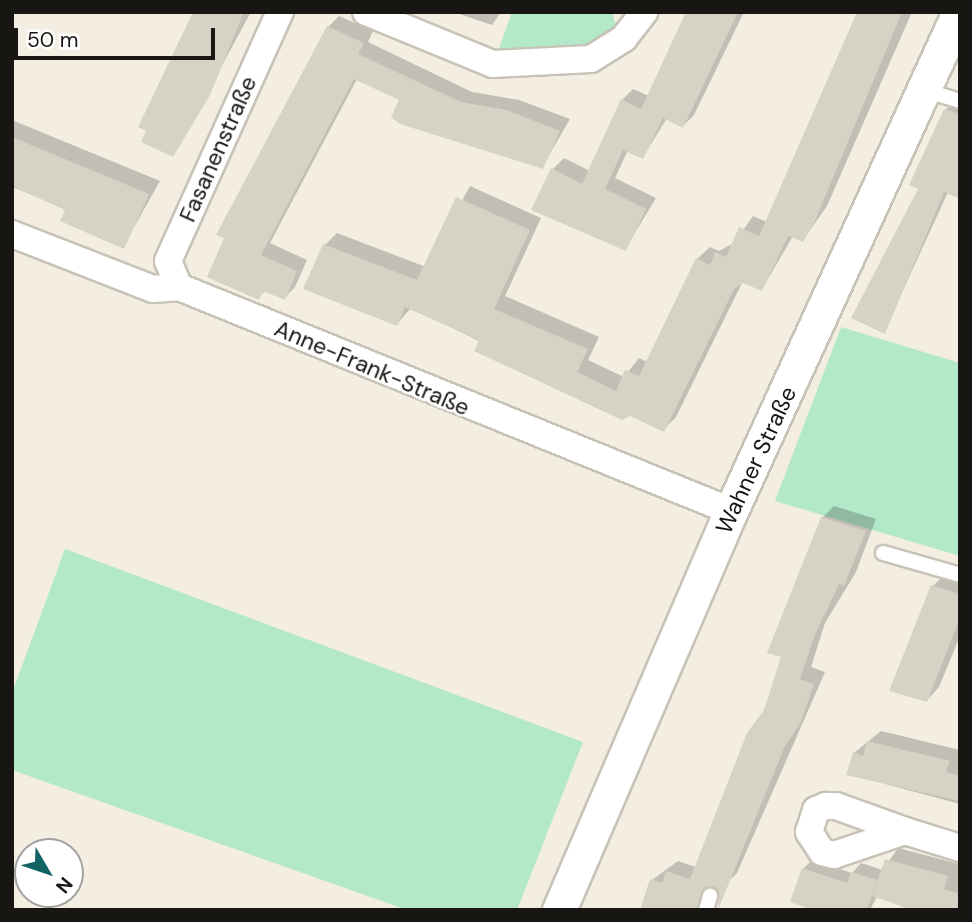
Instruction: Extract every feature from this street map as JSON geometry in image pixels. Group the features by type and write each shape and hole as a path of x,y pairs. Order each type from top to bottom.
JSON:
{"street":[{"name":"Fasanenstraße","path":"179,287 168,261 280,12"},
{"path":"366,12 493,64 567,64 591,59 624,38 644,12"},
{"name":"Wahner Straße","path":"559,910 731,511 958,12"},
{"name":"Anne-Frank-Straße","path":"12,234 153,289 179,287 731,511"},
{"path":"905,831 960,848"}],"lane":[{"path":"923,90 960,101"},
{"path":"883,553 960,575"}],"green space":[{"path":"512,12 612,12 616,27 586,52 496,57"},
{"path":"841,327 960,363 960,556 775,501"},
{"path":"65,549 583,742 517,910 407,910 12,770 12,693"}],"building":[{"path":"193,12 244,12 210,95 173,157 141,142 146,131 138,127"},
{"path":"686,12 738,12 683,128 663,118 643,159 623,150 605,189 646,209 626,251 531,210 551,168 582,184 621,99 641,109"},
{"path":"857,12 902,12 815,221 803,242 788,236 762,291 743,283 734,289 664,432 630,416 622,420 474,351 479,340 405,307 397,326 303,289 323,244 417,280 456,197 530,230 494,309 588,349 577,372 616,391 625,370 639,376 696,258 710,265 715,252 726,257 739,227 759,236"},
{"path":"327,26 364,43 358,54 461,102 507,110 560,131 543,169 400,124 391,117 399,100 354,79 261,255 297,271 285,300 263,291 259,300 207,277 224,238 216,235"},
{"path":"944,109 960,114 960,199 944,192 885,334 851,318 918,189 909,185"},
{"path":"12,137 149,194 124,249 60,221 65,210 12,186"},
{"path":"821,517 866,531 844,586 839,584 814,637 800,679 814,684 801,722 785,746 718,910 719,893 708,887 697,910 640,910 650,879 662,883 666,871 690,879 747,733 764,710 781,657 767,653"},
{"path":"931,585 960,594 960,618 927,702 889,691"},
{"path":"867,741 950,761 946,772 960,776 960,801 846,775 853,752 863,756"},
{"path":"885,859 948,876 944,889 960,894 960,910 912,910 872,896"},
{"path":"802,868 847,883 851,872 877,880 867,910 812,910 790,902"}]}
